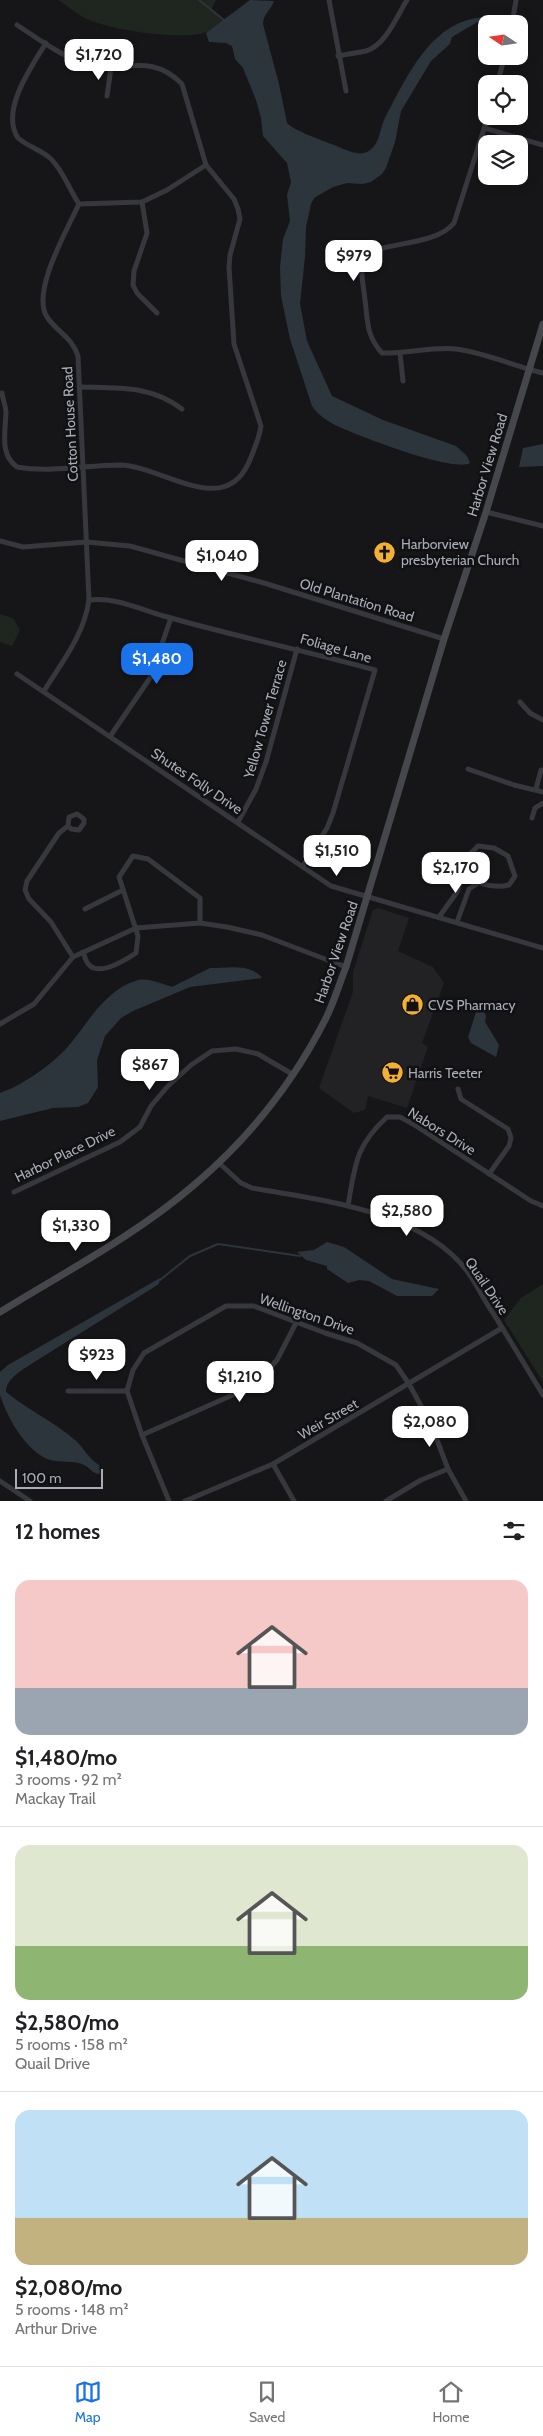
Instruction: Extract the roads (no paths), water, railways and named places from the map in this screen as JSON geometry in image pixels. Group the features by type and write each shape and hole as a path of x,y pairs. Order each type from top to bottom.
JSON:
{"main road":[{"name":"Harbor View Road","path":"0,1312 127,1234 193,1186 219,1162 272,1104 326,1019 346,966 368,896 444,639 486,512 543,324"}],"street":[{"path":"329,0 346,91"},
{"path":"338,56 367,50 376,45 408,0"},
{"path":"514,15 516,0"},
{"path":"2,393 6,412 2,448 9,463 28,469 121,465 216,490 236,482 243,475 260,435 261,426 234,344 229,267 230,255 240,219 238,209 234,199 206,165 182,84 174,76 153,66 143,64 111,68 81,62 17,25"},
{"path":"46,43 9,101 8,121 18,138 50,158 60,170 79,204 142,202 167,190 206,165"},
{"path":"107,96 111,68"},
{"path":"485,125 454,224 449,230 430,239 373,250 364,258 362,269 369,336 382,352 400,353 454,349 484,354 543,373"},
{"path":"484,128 543,145"},
{"path":"142,202 147,233 134,272 133,285 137,293 157,313"},
{"name":"Cotton House Road","path":"44,691 78,637 87,616 89,600 80,387 75,348 71,340 48,318 42,302 44,283 79,204"},
{"path":"400,353 403,381"},
{"path":"80,387 136,388 169,399 182,409"},
{"path":"486,512 543,526"},
{"name":"Old Plantation Road","path":"0,541 23,547 86,542 130,546 264,583 444,639"},
{"name":"Foliage Lane","path":"89,600 111,600 171,618 375,670 334,812 327,828 303,866"},
{"path":"111,736 150,678 171,618"},
{"name":"Yellow Tower Terrace","path":"238,822 256,789 266,762 298,649"},
{"name":"Shutes Folly Drive","path":"18,674 331,886 543,948"},
{"path":"520,702 530,713 543,720"},
{"path":"468,769 514,785 543,792"},
{"path":"536,789 541,770"},
{"path":"532,818 535,808 543,803"},
{"path":"68,826 59,833 27,882 26,890 29,899 51,922 73,957"},
{"path":"440,917 457,892 470,854 478,846 494,848 508,856 515,876 509,885 492,887 478,883 464,874"},
{"path":"82,952 88,964 95,968 104,968 128,959 136,953 138,944 136,928 119,877 133,856 142,856 200,898 200,923"},
{"path":"458,922 469,889 478,883"},
{"path":"86,909 123,890"},
{"path":"0,1024 34,1004 73,957 136,928 200,923 262,935 346,966"},
{"name":"Harbor Place Drive","path":"14,1192 120,1142 140,1127 151,1106 168,1086 191,1064 212,1050 236,1049 258,1054 292,1074"},
{"path":"458,1089 461,1099 508,1129 511,1138 509,1146 489,1174"},
{"name":"Nabors Drive","path":"348,1206 358,1153 376,1126 387,1117 400,1117 413,1124 531,1202 543,1206"},
{"name":"Quail Drive","path":"219,1162 241,1183 252,1188 348,1206 415,1230 447,1251 467,1271 543,1395"},
{"name":"Wellington Drive","path":"126,1391 133,1370 144,1353 226,1306 254,1306 296,1323 357,1343 378,1353 396,1365 431,1424 448,1469 466,1501"},
{"path":"142,1435 244,1390 262,1377 277,1360 296,1323"},
{"name":"Weir Street","path":"185,1501 273,1464 502,1328"},
{"path":"68,1391 126,1391 169,1501"},
{"path":"273,1464 294,1501"},
{"path":"386,1501 421,1480 448,1469"},
{"path":"0,1481 30,1501"}],"waterway":[{"path":"199,0 224,20"},
{"path":"160,1280 190,1256 218,1244 300,1256"}],"place":[{"name":"Harborview presbyterian Church","path":"385,552"},
{"name":"CVS Pharmacy","path":"412,1005"},
{"name":"Harris Teeter","path":"392,1073"}]}
